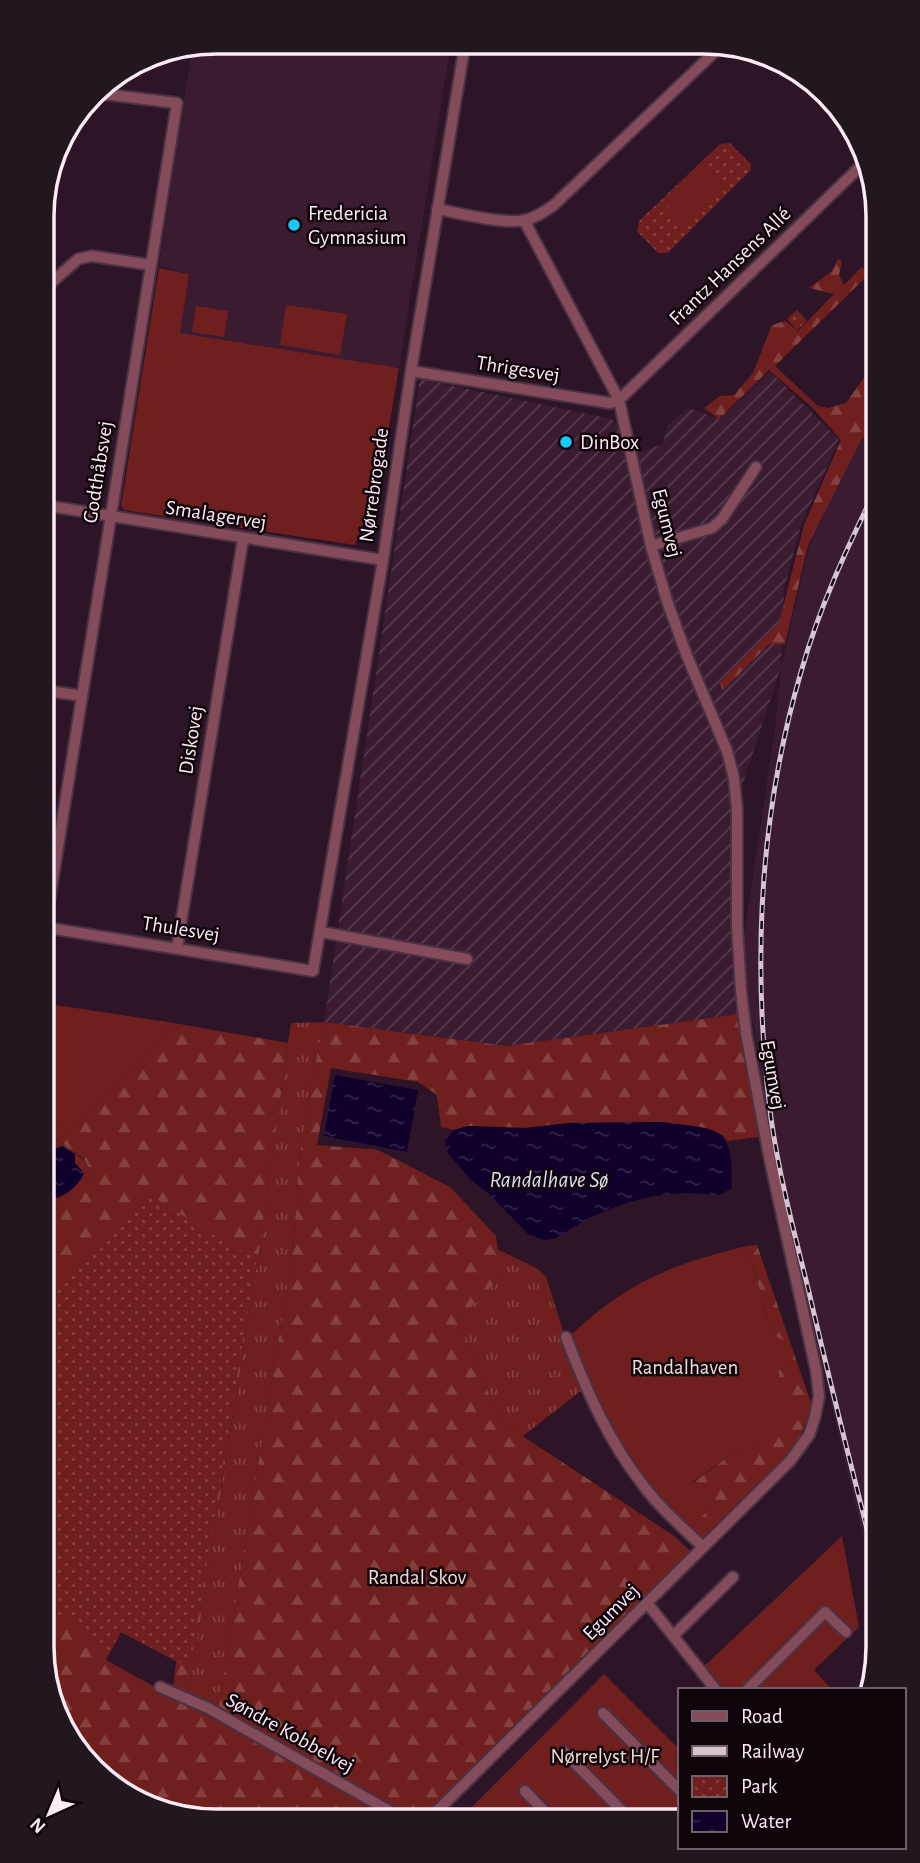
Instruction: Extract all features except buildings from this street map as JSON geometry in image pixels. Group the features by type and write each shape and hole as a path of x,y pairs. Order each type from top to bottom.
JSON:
{"street":[{"name":"Nørrebrogade","path":"313,971 383,560 463,54"},
{"path":"437,209 511,221 524,220 542,213 554,205 712,55"},
{"name":"Godthåbsvej","path":"55,864 177,103 110,95"},
{"name":"Frantz Hansens Allé","path":"619,400 858,168"},
{"name":"Egumvej","path":"439,1809 799,1451 809,1435 818,1396 811,1337 770,1161 746,1033 737,926 737,809 734,778 727,751 687,656 651,546 619,400 524,220"},
{"path":"55,278 78,259 92,256 151,265"},
{"name":"Thrigesvej","path":"411,371 610,403 619,400"},
{"path":"651,546 712,528 722,519 756,467"},
{"name":"Smalagervej","path":"55,507 383,560"},
{"name":"Diskovej","path":"177,948 243,539"},
{"path":"55,692 82,696"},
{"name":"Thulesvej","path":"54,930 313,971"},
{"path":"321,932 467,959"},
{"path":"566,1337 591,1399 624,1460 667,1513 703,1547"},
{"path":"673,1636 733,1577"},
{"path":"647,1603 714,1688"},
{"path":"749,1688 825,1612 846,1632"},
{"name":"Søndre Kobbelvej","path":"160,1687 208,1708 386,1809"},
{"path":"603,1713 678,1789"},
{"path":"564,1752 620,1809"},
{"path":"525,1791 542,1809"}],"shaded area":[{"name":"Fredericia Gymnasium","path":"449,55 399,368 179,333 189,274 159,266 191,56"},
{"path":"770,371 839,440 801,525 784,589 781,667 742,786 743,943 748,1007 739,1014 507,1046 324,1022 420,379 612,419 640,452 663,444 667,426 688,408 720,419"},
{"path":"866,429 865,1547 776,1171 754,1027 748,1007 743,943 775,729 781,667 809,546 858,440"}],"green space":[{"path":"730,143 751,164 751,170 668,253 658,253 637,231 639,221 720,144"},
{"path":"704,167 726,189 687,227 666,205"},
{"path":"838,259 842,261 839,275 844,285 862,267 866,271 866,277 775,366 818,406 828,408 846,403 866,373 866,434 808,545 785,644 768,645 723,690 719,683 779,623 804,525 841,440 812,407 769,370 719,419 704,408 720,396 734,395 753,373 772,325 785,321 798,331 834,294 809,288 832,271"},
{"path":"159,268 189,274 180,333 399,368 381,475 355,545 124,510 121,506"},
{"path":"286,305 347,314 340,355 280,345"},
{"path":"196,306 228,311 224,337 192,332"},
{"path":"797,310 807,321 797,330 787,319"},
{"path":"54,1005 174,1023 67,1132 54,1123"},
{"name":"Randal Skov","path":"739,1014 759,1137 727,1141 723,1135 663,1122 570,1123 525,1128 468,1126 454,1130 441,1127 437,1095 418,1082 331,1068 317,1145 378,1150 450,1187 496,1236 501,1276 458,1321 500,1421 674,1536 691,1552 431,1809 394,1809 218,1710 293,1252 299,1163 309,1094 324,1022 507,1046"},
{"path":"324,1022 309,1094 299,1163 293,1252 218,1710 188,1697 259,1251 291,1023"},
{"path":"174,1023 288,1043 259,1251 188,1697 173,1690 176,1661 121,1632 106,1660 376,1809 217,1809 164,1800 126,1781 110,1768 82,1737 71,1718 57,1678 54,1646 54,1205 61,1204 93,1176 84,1159 54,1138 54,1123 67,1132"},
{"path":"54,1138 84,1160 93,1176 61,1204 54,1205"},
{"path":"152,1196 236,1249 257,1254 190,1668 121,1632 109,1654 73,1621 54,1612 54,1289"},
{"path":"757,1245 812,1406 799,1439 783,1460 703,1541 689,1529 710,1508 693,1483 726,1458 787,1431 778,1371 790,1365 772,1334 747,1246"},
{"name":"Randalhaven","path":"747,1246 772,1334 785,1341 790,1365 778,1371 788,1431 726,1458 693,1482 710,1508 689,1529 666,1508 614,1432 583,1370 572,1334 612,1301 653,1277 697,1260"},
{"path":"497,1249 538,1269 546,1277 582,1390 523,1436 500,1421 458,1321 501,1276"},
{"path":"842,1536 859,1627 814,1670 830,1688 708,1688 697,1673"},
{"name":"Nørrelyst H/F","path":"604,1674 678,1748 678,1809 470,1809"}],"water":[{"path":"335,1075 418,1090 407,1152 324,1136"},
{"name":"Randalhave Sø","path":"663,1122 710,1129 719,1134 730,1151 732,1188 720,1195 685,1193 653,1196 626,1203 589,1218 556,1238 544,1240 528,1234 490,1195 470,1179 448,1153 445,1141 454,1130 468,1126 525,1128 570,1123"},
{"path":"62,1146 75,1154 75,1163 84,1173 73,1188 57,1198 54,1197 54,1149"}],"railway":[{"path":"865,1520 778,1161 765,1062 761,949 768,837 787,726 816,624 866,511"}],"place":[{"name":"Fredericia Gymnasium","path":"294,225"},
{"name":"DinBox","path":"566,442"}]}
